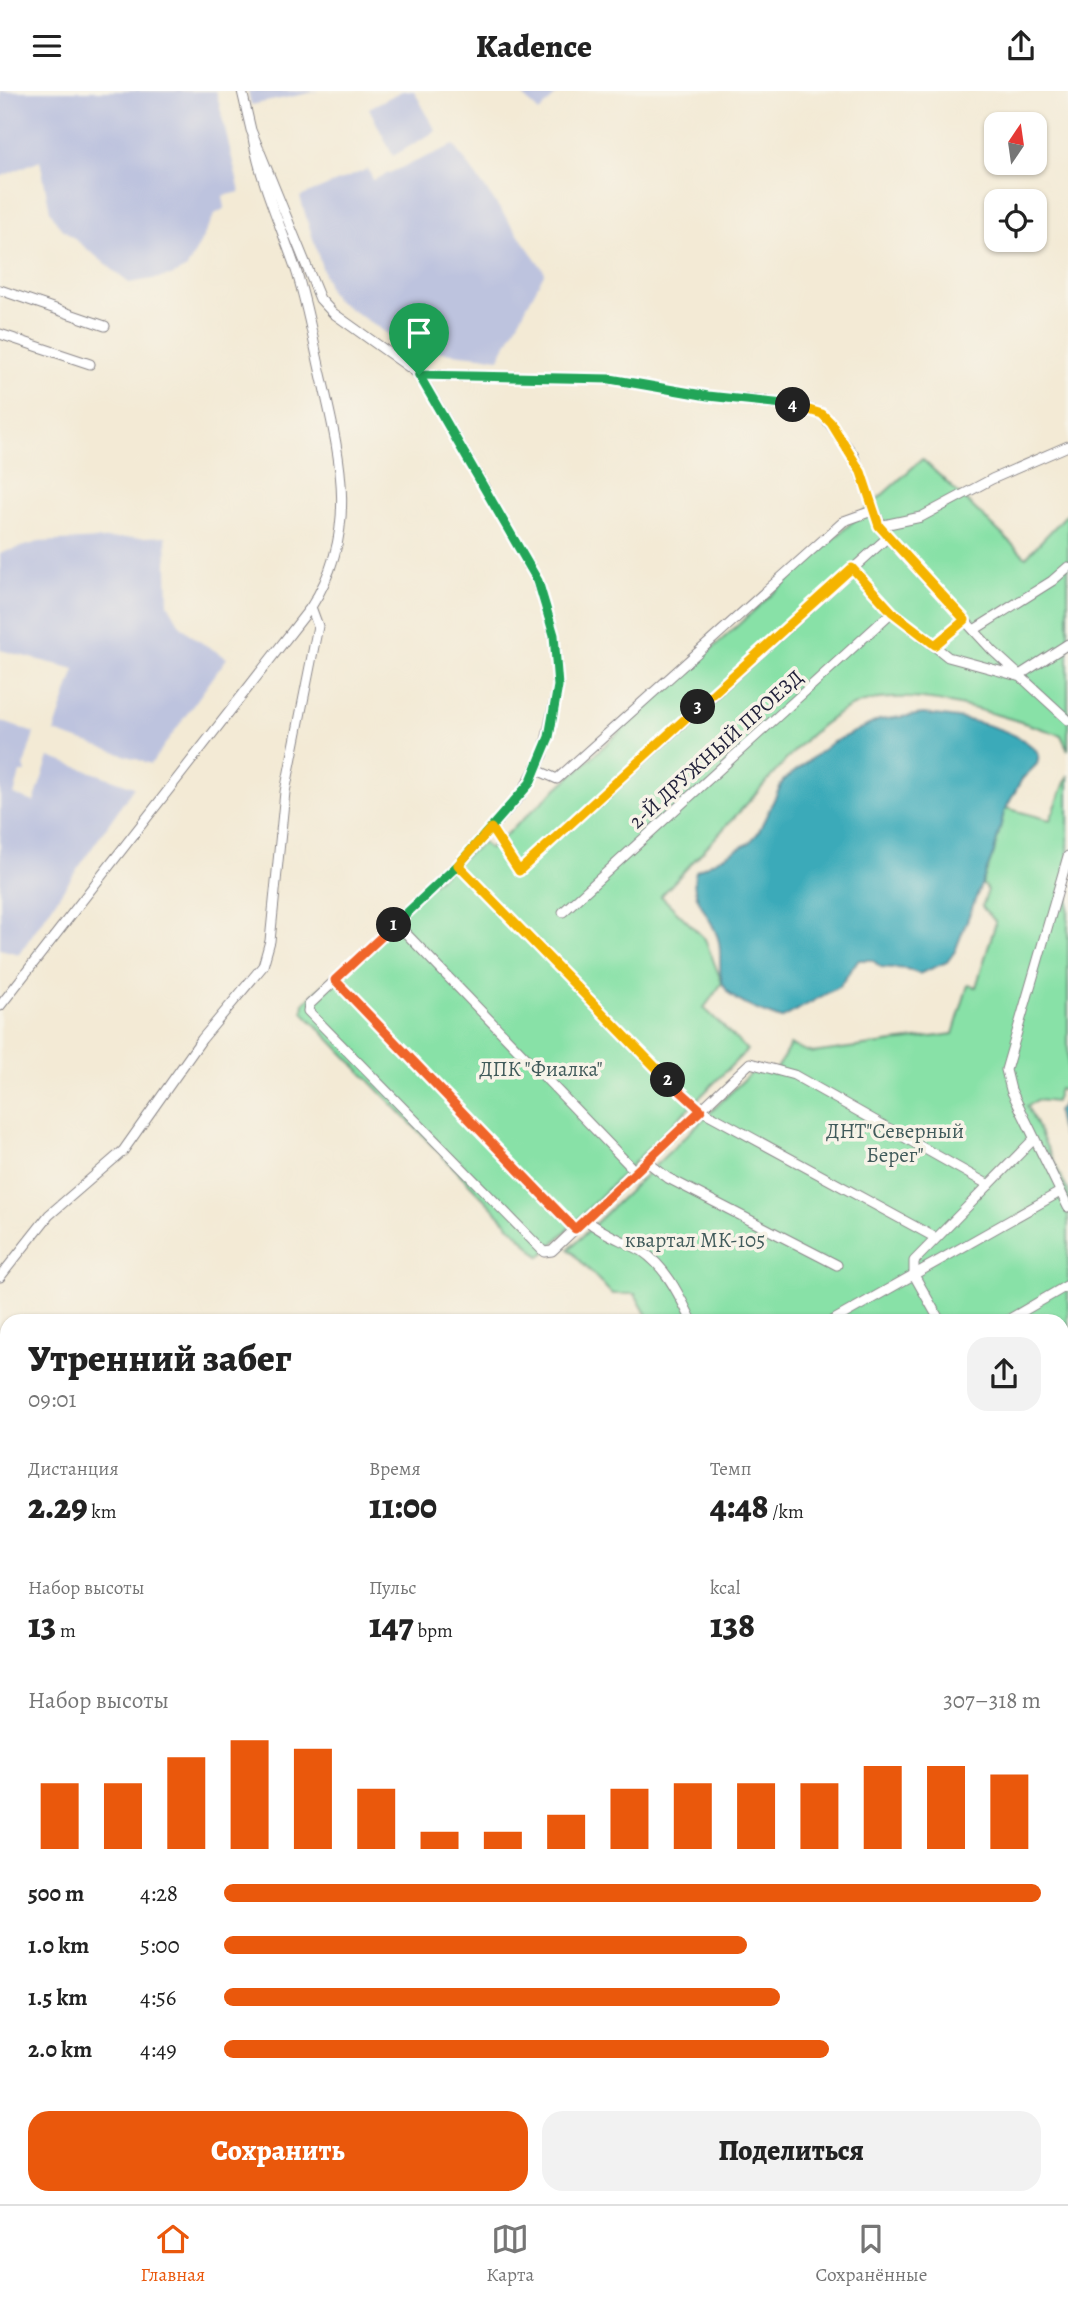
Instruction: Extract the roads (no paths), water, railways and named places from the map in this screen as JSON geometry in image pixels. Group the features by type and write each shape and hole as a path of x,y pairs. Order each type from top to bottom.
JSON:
{"street":[{"path":"0,1006 311,607 331,571 339,543 341,471 304,298 260,175 242,91"},
{"path":"251,129 320,299 333,313 419,375 521,546 549,611 557,653 558,686 549,737 537,770 520,796 458,865 309,1005 308,1011 540,1250 548,1253 750,1063 794,1075 989,1185"},
{"path":"0,290 105,326"},
{"path":"0,334 90,365"},
{"path":"419,375 610,379 708,396 810,409 831,423 853,454 872,511 888,537 1018,676 1068,720"},
{"path":"879,526 921,517 992,479 1068,446"},
{"path":"537,770 557,779 844,521 872,511"},
{"path":"491,828 519,871 888,537"},
{"path":"974,630 1052,581 1068,567"},
{"path":"852,568 892,612 953,659 1018,676 1068,644"},
{"path":"0,1277 49,1215 123,1151 140,1131 202,1039 263,966 270,941 285,792 318,626 311,607"},
{"name":"2-Й ДРУЖНЫЙ ПРОЕЗД","path":"564,912 892,612"},
{"path":"935,645 965,620"},
{"path":"1068,856 1007,1061 1008,1081 1068,1207"},
{"path":"458,865 674,1086 701,1110 936,1238"},
{"path":"396,923 635,1171"},
{"path":"335,980 575,1229"},
{"path":"936,1314 914,1275 914,1261 1034,1139"},
{"path":"646,1161 668,1178 837,1265"},
{"path":"844,1314 1060,1192"},
{"path":"585,1219 608,1237 644,1253 659,1266 676,1288 689,1314"},
{"path":"1018,1314 1068,1285"}],"water":[{"path":"923,714 968,720 1002,730 1030,745 1039,754 1037,764 1022,779 1004,812 994,852 955,951 947,962 919,974 907,969 881,967 872,960 858,960 840,986 781,1019 741,1002 728,992 722,981 719,942 695,890 696,871 749,843 758,833 783,781 831,743 879,720"},
{"path":"1068,1098 1068,1147 1057,1112"}],"park label":[{"name":"ДПК \"Фиалка\"","path":"541,1069"},
{"name":"ДНТ\"Северный Берег\"","path":"895,1143"},
{"name":"квартал МК-105","path":"695,1240"}]}
